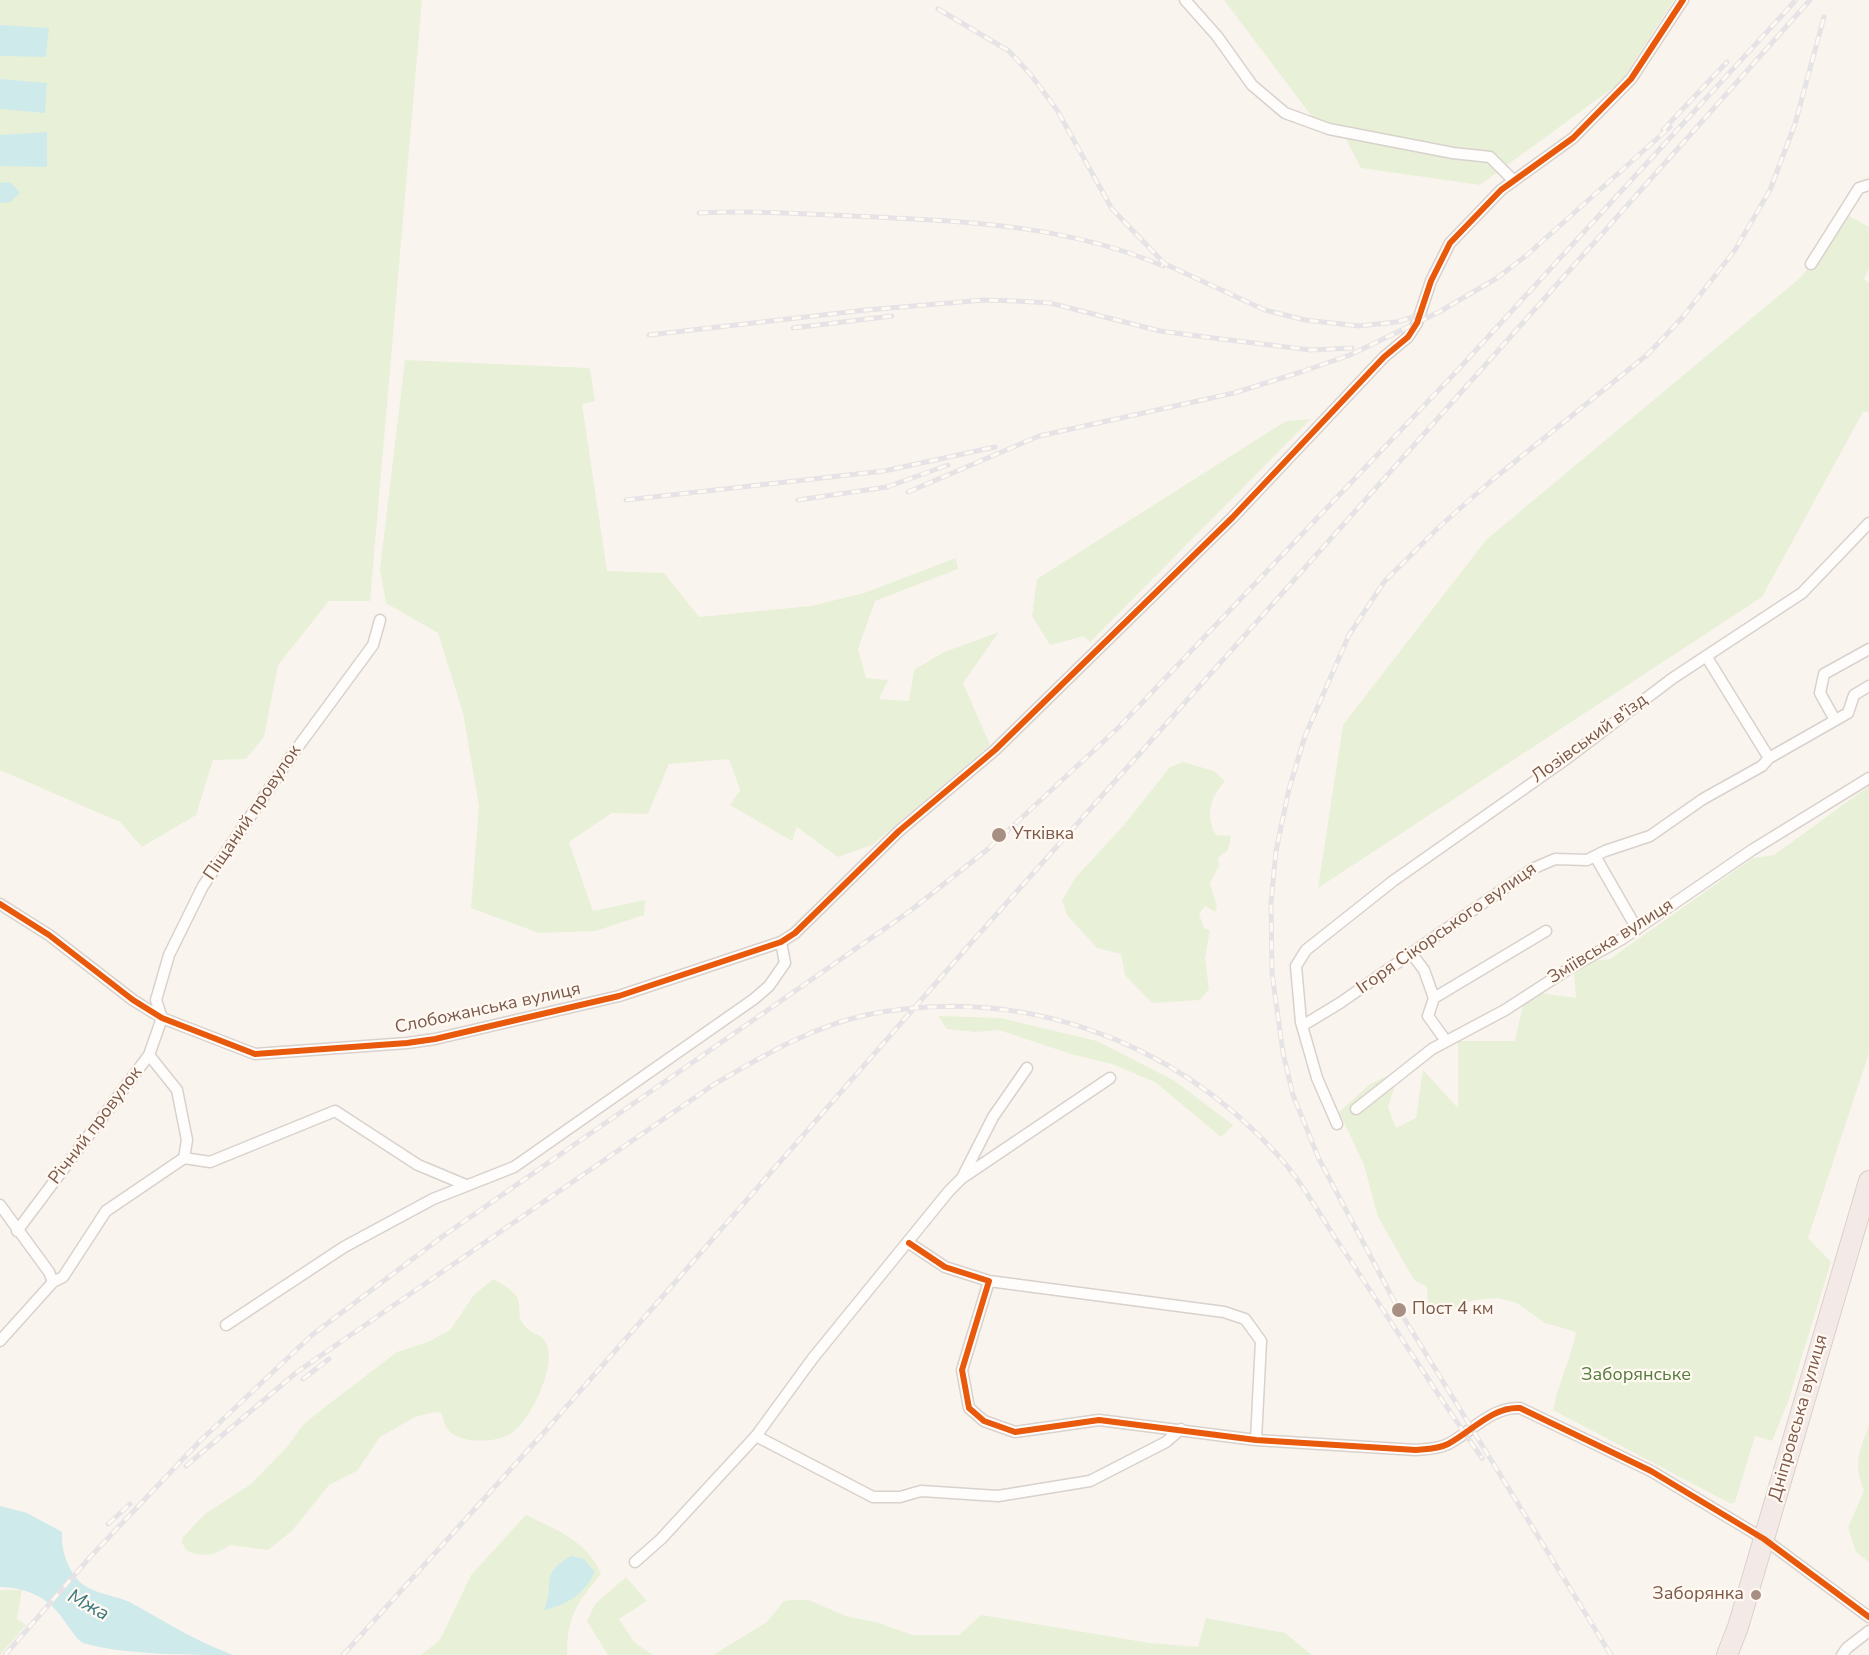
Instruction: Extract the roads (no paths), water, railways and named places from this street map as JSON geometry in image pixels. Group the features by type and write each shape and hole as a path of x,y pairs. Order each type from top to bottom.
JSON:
{"highway":[{"name":"Дніпровська вулиця","path":"1726,1655 1738,1627 1869,1181"}],"street":[{"path":"1185,0 1217,36 1252,85 1285,113 1329,129 1490,157 1513,180"},
{"name":"Слобожанська вулиця","path":"0,904 49,935 133,1000 162,1018 255,1054 407,1043 619,996 781,942 795,933 899,831 995,750 1232,518 1384,357 1408,337 1417,323 1431,281 1449,243 1513,180 1573,138 1631,79 1683,0"},
{"path":"1811,264 1860,188 1869,185"},
{"name":"Лозівський в'їзд","path":"1302,1026 1296,966 1306,950 1393,881 1562,762 1615,720 1706,656 1802,593 1869,523"},
{"name":"Піщаний провулок","path":"162,1018 156,1000 169,956 203,886 292,755 373,645 380,621"},
{"path":"1835,720 1820,693 1824,674 1869,649"},
{"path":"1706,656 1769,758"},
{"name":"Ігоря Сікорського вулиця","path":"1302,1026 1340,1003 1499,889 1542,863 1555,859 1587,860 1650,836 1703,799 1762,766 1769,758 1848,712 1854,695 1869,687"},
{"name":"Зміївська вулиця","path":"1356,1109 1446,1041 1505,1010 1637,928 1752,850 1869,778"},
{"path":"1595,856 1637,928"},
{"path":"1434,998 1546,931"},
{"path":"226,1325 344,1247 433,1199 514,1167 754,999 769,986 785,963 781,942"},
{"path":"1411,953 1424,970 1434,998 1428,1016 1446,1041"},
{"path":"149,1055 162,1018"},
{"path":"1302,1026 1317,1078 1336,1124"},
{"name":"Річний провулок","path":"17,1231 149,1055 177,1090 187,1140 184,1158"},
{"path":"962,1178 993,1117 1027,1068"},
{"path":"635,1562 661,1539 756,1436 813,1358 909,1243 948,1191 962,1178 1110,1078"},
{"path":"0,1341 52,1282 63,1277 106,1211 184,1158 210,1162 335,1111 418,1165 466,1185"},
{"path":"0,1204 17,1231 49,1272 52,1282"},
{"path":"909,1243 945,1267 989,1281 1224,1312 1245,1319 1261,1341 1256,1440"},
{"path":"989,1281 962,1370 969,1407 984,1420 1015,1432 1099,1420 1256,1440 1416,1450 1449,1444 1503,1410 1520,1408 1652,1471 1764,1539 1869,1617"},
{"path":"756,1436 873,1497 900,1497 921,1491 998,1496 1090,1481 1166,1442 1181,1429"},
{"path":"1842,1655 1847,1648 1869,1631"}],"water":[{"path":"0,25 49,28 46,57 0,56"},
{"path":"0,79 47,83 45,113 0,109"},
{"path":"47,132 47,167 0,166 0,135"},
{"path":"10,182 20,193 10,202 0,203 0,183"},
{"name":"Мжа","path":"0,1506 27,1513 62,1532 63,1551 67,1562 73,1574 83,1585 97,1592 128,1601 195,1638 233,1655 136,1652 83,1643 53,1607 38,1596 29,1592 0,1587"},
{"path":"571,1556 584,1559 595,1572 575,1597 561,1605 544,1610 551,1575 561,1563"}],"railway":[{"path":"5,1655 91,1556 200,1441 312,1335 443,1236 910,911 988,849 1118,728 1455,373 1796,0"},
{"path":"343,1655 547,1429 963,952 1810,0"},
{"path":"938,9 1009,51 1031,75 1057,110 1112,209 1165,264 1265,310 1305,320 1359,326 1396,322 1417,316"},
{"path":"1611,1655 1399,1310 1319,1159 1293,1095 1283,1053 1272,973 1271,903 1276,851 1289,789 1305,736 1349,635 1384,582 1439,527 1491,481 1648,354 1682,318 1735,250 1770,190 1795,124 1824,17"},
{"path":"1663,130 1727,62"},
{"path":"908,492 1039,436 1234,393 1350,355 1439,312 1497,278 1527,255 1670,127"},
{"path":"699,213 757,212 854,216 1011,227 1088,241 1163,266"},
{"path":"649,335 866,310 984,300 1050,303 1160,331 1213,338 1311,350 1352,348"},
{"path":"793,328 892,316"},
{"path":"626,500 884,471 995,447"},
{"path":"798,500 887,487 948,465"},
{"path":"186,1466 297,1372 713,1085 787,1044 826,1027 866,1015 924,1007 980,1007 1036,1015 1089,1030 1141,1051 1189,1079 1235,1113 1276,1153 1300,1184 1482,1458"},
{"path":"303,1379 329,1359"},
{"path":"108,1524 130,1504"}],"place":[{"name":"Уткiвка","path":"999,835"},
{"name":"Пост 4 км","path":"1399,1310"},
{"name":"Заборянка","path":"1756,1595"}],"park label":[{"name":"Заборянське","path":"1636,1376"}]}
